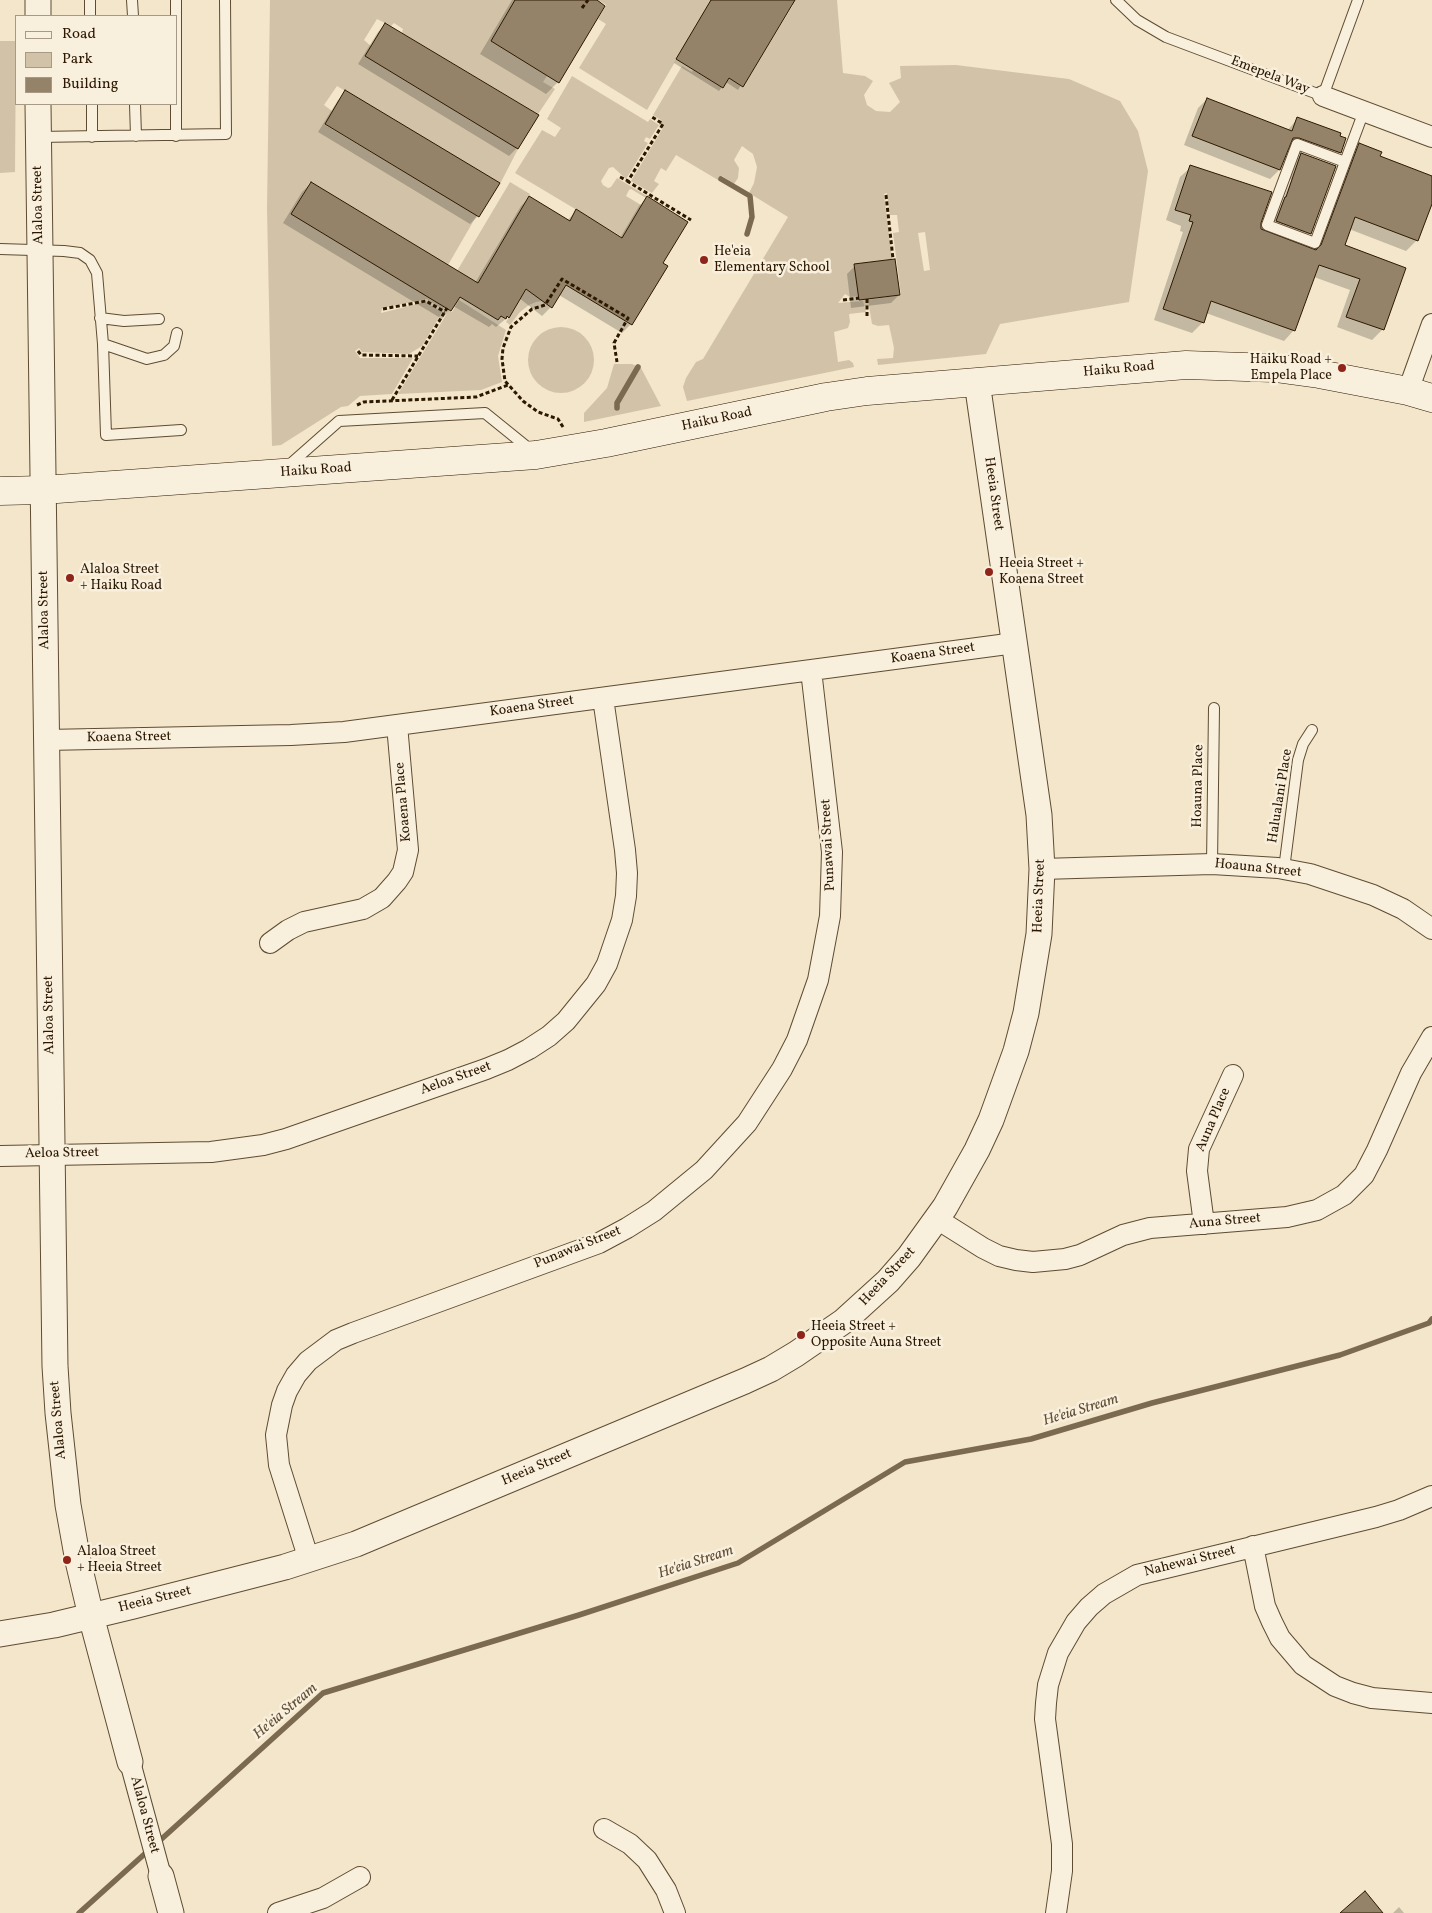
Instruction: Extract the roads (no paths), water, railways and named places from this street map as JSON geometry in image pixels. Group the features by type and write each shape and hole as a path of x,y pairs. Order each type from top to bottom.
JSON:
{"main road":[{"name":"Haiku Road","path":"0,491 43,490 536,455 606,443 826,397 867,391 1186,365 1230,366 1319,374 1420,395"}],"street":[{"path":"38,0 38,15"},
{"name":"Emepela Way","path":"1323,96 1432,137"},
{"name":"Alaloa Street","path":"38,105 55,1366 58,1413 68,1505 91,1616 171,1913"},
{"path":"1420,395 1432,324"},
{"name":"Heeia Street","path":"0,1634 54,1625 310,1560 377,1535 745,1382 771,1369 820,1338 866,1302 908,1258 937,1218 977,1150 998,1104 1016,1051 1034,974 1039,934 1042,869 1039,815 978,382"},
{"name":"Koaena Street","path":"46,740 291,735 344,732 1015,643"},
{"name":"Punawai Street","path":"310,1560 279,1465 276,1435 287,1391 296,1375 308,1361 336,1340 352,1333 599,1243 627,1228 654,1210 704,1170 747,1122 782,1068 797,1040 818,980 831,908 832,852 811,670"},
{"name":"Aeloa Street","path":"0,1156 211,1152 263,1145 286,1139 494,1066 529,1049 548,1036 566,1020 596,984 616,942 625,904 627,873 625,850 603,698"},
{"name":"Koaena Place","path":"270,943 288,930 304,922 363,909 382,898 403,872 408,850 397,725"},
{"name":"Hoauna Street","path":"1042,869 1212,864 1284,869 1326,879 1373,895 1403,909 1432,929"},
{"name":"Auna Street","path":"937,1218 983,1248 999,1256 1033,1262 1065,1259 1080,1255 1136,1231 1150,1228 1302,1215 1324,1207 1354,1185 1371,1163 1411,1073 1432,1037"},
{"name":"Auna Place","path":"1204,1224 1197,1171 1199,1149 1233,1075"},
{"name":"Nahewai Street","path":"1056,1913 1062,1871 1062,1844 1046,1720 1046,1702 1052,1669 1065,1638 1089,1607 1104,1594 1129,1580 1156,1570 1399,1510 1432,1496"},
{"path":"1253,1546 1265,1606 1280,1638 1303,1665 1335,1686 1353,1693 1372,1698 1432,1703"},
{"path":"604,1829 630,1844 647,1860 666,1890 675,1913"},
{"path":"278,1913 323,1898 360,1877"}],"lane":[{"path":"90,0 90,15"},
{"path":"132,0 133,15"},
{"path":"176,0 176,15"},
{"path":"38,137 226,134 225,0"},
{"name":"Emepela Way","path":"1116,0 1137,20 1166,37 1323,96"},
{"path":"1323,96 1358,0"},
{"path":"92,105 92,137"},
{"path":"135,105 136,136"},
{"path":"176,105 176,136"},
{"path":"1345,162 1297,144 1267,225 1315,243 1364,111"},
{"path":"0,249 40,249 80,253 90,260 97,272 103,344 106,436 181,430"},
{"path":"100,318 124,321 159,319"},
{"path":"103,344 147,359 164,355 174,346 177,334"},
{"path":"280,473 339,421 484,413 536,455"},
{"name":"Hoauna Place","path":"1212,864 1214,708"},
{"name":"Halualani Place","path":"1284,869 1298,760 1303,744 1312,730"}],"waterway":[{"path":"721,179 750,196 752,217 747,234"},
{"path":"617,408 617,403 638,367"},
{"name":"He'eia Stream","path":"156,1844 323,1693 579,1615 738,1563 905,1462 1031,1439 1152,1403 1340,1355 1429,1323 1432,1319"},
{"name":"He'eia Stream","path":"79,1913 149,1850"}],"place":[{"name":"He'eia Elementary School","path":"704,260"},
{"name":"Haiku Road + Empela Place","path":"1342,368"},
{"name":"Heeia Street + Koaena Street","path":"989,572"},
{"name":"Alaloa Street + Haiku Road","path":"70,578"},
{"name":"Heeia Street + Opposite Auna Street","path":"801,1335"},
{"name":"Alaloa Street + Heeia Street","path":"67,1560"}]}
